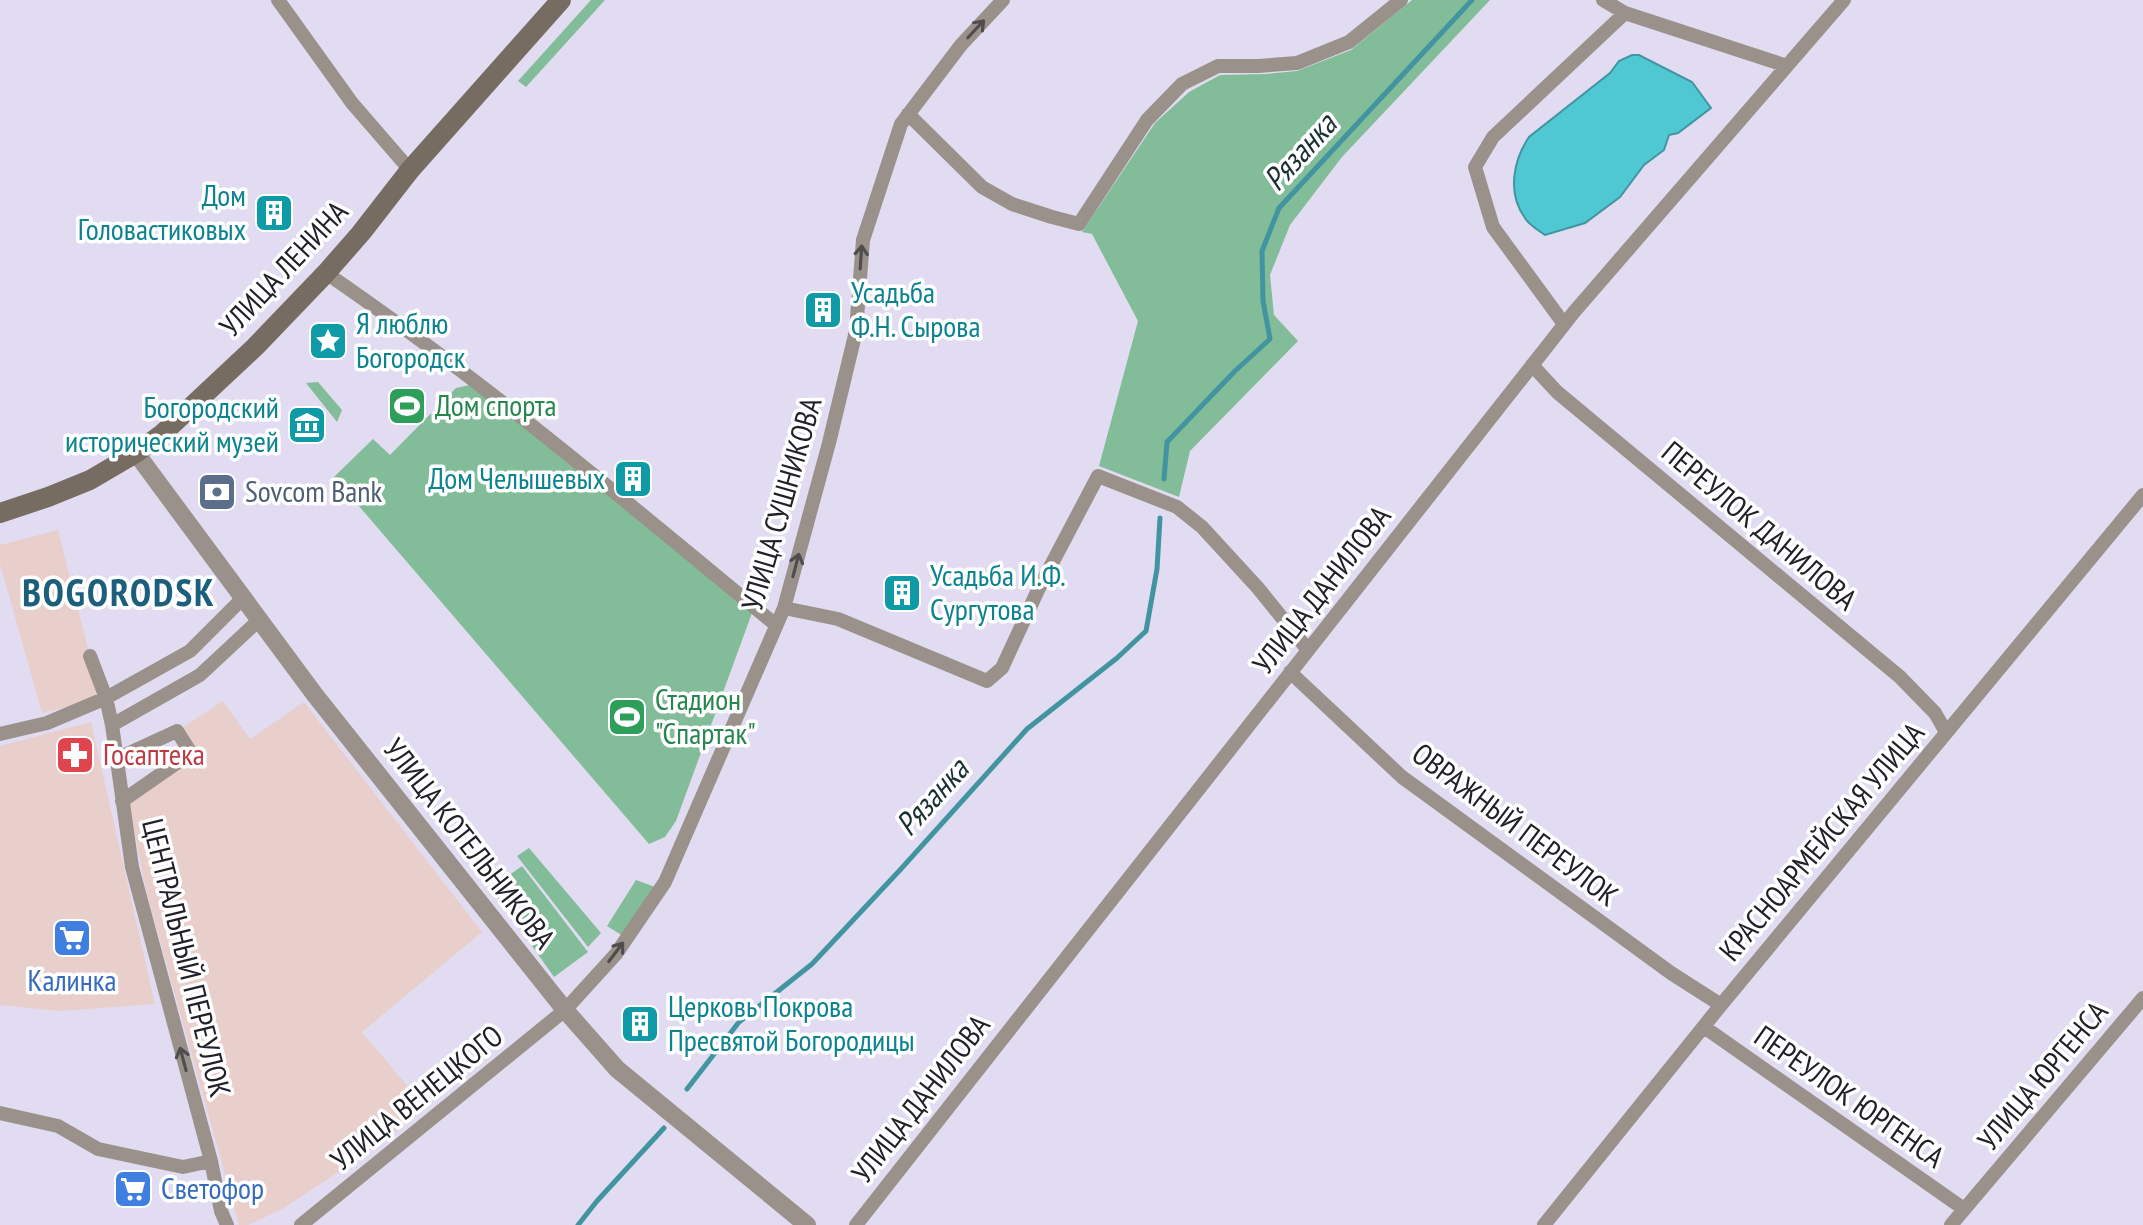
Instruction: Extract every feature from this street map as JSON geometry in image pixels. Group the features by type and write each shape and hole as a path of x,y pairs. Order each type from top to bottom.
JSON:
{"main road":[{"name":"УЛИЦА ЛЕНИНА","path":"0,513 90,480 162,434 255,347 326,273 410,170 561,0"}],"street":[{"path":"278,0 352,103 410,170"},
{"name":"УЛИЦА СУШНИКОВА","path":"565,1010 616,954 665,882 784,608 856,331 863,240 901,124 961,45 1003,0"},
{"path":"908,114 982,187 1012,204 1079,224 1147,120 1182,84 1218,66 1297,63 1349,42 1401,0"},
{"path":"1603,0 1625,13 1787,66"},
{"name":"УЛИЦА ДАНИЛОВА","path":"856,1225 1564,324 1844,0"},
{"path":"1564,324 1493,227 1475,167 1493,137 1625,13"},
{"path":"326,273 468,374 564,449 776,625"},
{"name":"ПЕРЕУЛОК ДАНИЛОВА","path":"1532,365 1557,392 1900,677 1935,713 1946,732"},
{"name":"УЛИЦА КОТЕЛЬНИКОВА","path":"136,453 315,695 565,1010 617,1069 807,1225"},
{"path":"784,608 838,619 987,681 1002,668 1038,590 1098,476 1177,507 1202,527 1258,588 1308,650"},
{"name":"КРАСНОАРМЕЙСКАЯ УЛИЦА","path":"1544,1225 1721,1005 2143,495"},
{"path":"0,734 47,723 106,698 190,651 243,598"},
{"path":"112,725 200,675 259,620"},
{"name":"ЦЕНТРАЛЬНЫЙ ПЕРЕУЛОК","path":"90,656 106,698 112,725 132,867 227,1225"},
{"name":"ОВРАЖНЫЙ ПЕРЕУЛОК","path":"1290,672 1402,777 1671,973 1721,1005"},
{"path":"116,759 177,731 191,753 122,801"},
{"name":"УЛИЦА ЮРГЕНСА","path":"1951,1225 2143,998"},
{"name":"УЛИЦА ВЕНЕЦКОГО","path":"301,1225 565,1010"},
{"name":"ПЕРЕУЛОК ЮРГЕНСА","path":"1704,1027 1964,1209"},
{"path":"0,1113 58,1126 98,1149 183,1167 211,1161"}],"shaded area":[{"path":"58,530 90,656 106,698 42,713 0,564 0,545"},
{"path":"223,701 250,739 304,702 482,932 362,1032 425,1107 384,1142 284,1208 248,1225 239,1225 147,894 127,797 190,753 177,731"},
{"path":"91,722 155,1004 60,1011 0,1005 0,746"}],"green space":[{"path":"591,0 605,0 526,87 518,81"},
{"path":"1412,0 1490,0 1342,157 1290,225 1270,275 1274,315 1298,341 1190,451 1179,497 1099,466 1138,321 1092,234 1082,232 1155,123 1189,92 1220,75 1297,71 1351,50"},
{"path":"318,382 342,410 337,422 306,383"},
{"name":"Стадион \"Спартак\"","path":"474,384 752,613 676,821 665,837 649,844 334,477 373,439 390,455 456,388"},
{"path":"529,848 601,933 588,947 517,856"},
{"path":"522,866 588,952 554,977 491,888"},
{"path":"636,880 655,887 623,936 607,926"}],"water":[{"path":"1639,55 1692,82 1711,108 1678,133 1669,135 1664,150 1644,165 1620,197 1585,223 1545,235 1527,221 1516,198 1514,177 1523,146 1529,137 1610,73 1619,61"}],"waterway":[{"name":"Рязанка","path":"1164,479 1167,442 1270,339 1263,301 1262,251 1279,208 1472,0"},
{"name":"Рязанка","path":"687,1089 739,1022 812,964 1027,729 1117,658 1146,631 1157,569 1160,518"},
{"name":"Рязанка","path":"578,1225 664,1128"}],"place":[{"name":"Дом Головастиковых","path":"274,213"},
{"name":"Усадьба Ф.Н. Сырова","path":"823,310"},
{"name":"Я люблю Богородск","path":"328,341"},
{"name":"Дом спорта","path":"407,406"},
{"name":"Богородский исторический музей","path":"307,425"},
{"name":"Дом Челышевых","path":"633,479"},
{"name":"Sovcom Bank","path":"217,492"},
{"name":"Усадьба И.Ф. Сургутова","path":"902,593"},
{"name":"Стадион \"Спартак\"","path":"627,717"},
{"name":"Госаптека","path":"75,755"},
{"name":"Калинка","path":"72,938"},
{"name":"Церковь Покрова Пресвятой Богородицы","path":"640,1024"},
{"name":"Светофор","path":"133,1189"}],"district":[{"name":"BOGORODSK","path":"119,593"}]}
